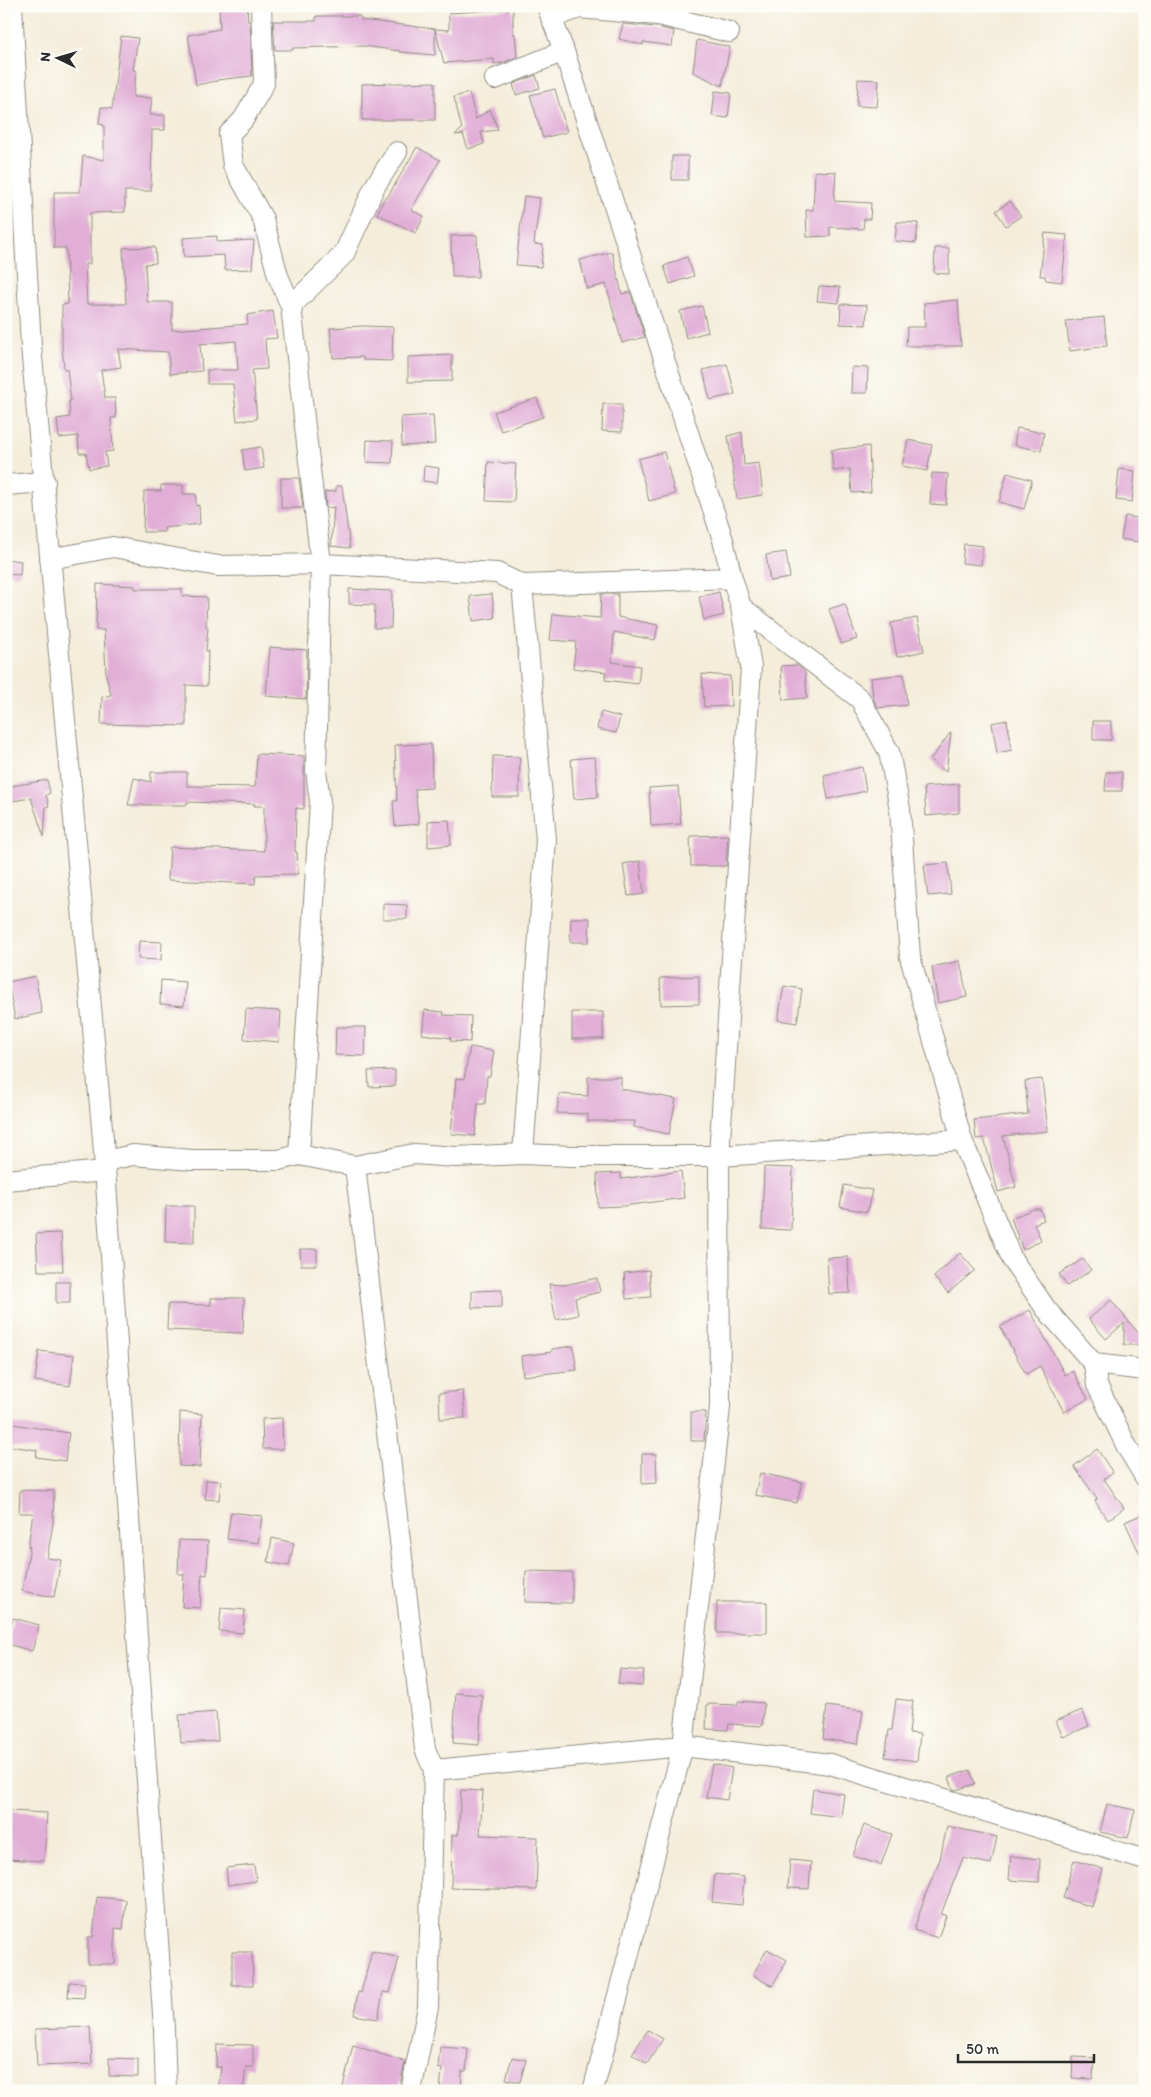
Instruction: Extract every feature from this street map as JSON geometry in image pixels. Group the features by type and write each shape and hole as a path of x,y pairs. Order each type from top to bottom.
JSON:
{"street":[{"path":"12,6 31,346 106,1171 163,2020 166,2091"},
{"path":"261,6 264,84 243,120 229,134 232,165 263,219 278,276 291,306 321,564 316,770 320,801 299,1155"},
{"path":"592,2091 684,1746 720,1407 719,1156 751,667 742,607 732,578 723,540 564,52 549,12 589,8 658,14 729,32"},
{"path":"495,79 564,52"},
{"path":"291,306 344,254 375,186 397,152"},
{"path":"6,485 44,482"},
{"path":"50,559 113,547 218,566 321,564 497,573 522,585 732,578"},
{"path":"522,585 546,839 523,1154"},
{"path":"742,607 860,699 889,752 900,809 910,957 962,1140 1012,1259 1046,1309 1094,1364 1097,1385 1127,1447 1145,1477"},
{"path":"106,1171 106,1161 133,1155 192,1160 279,1160 299,1155 355,1166 414,1154 456,1157 523,1154 719,1156 962,1140"},
{"path":"355,1166 425,1749 434,1770 428,2007 411,2091"},
{"path":"6,1180 106,1171"},
{"path":"1094,1364 1145,1370"},
{"path":"434,1770 684,1746 830,1764 1145,1860"}],"building":[{"path":"219,6 247,6 248,21 250,21 252,76 217,80 196,85 188,35 220,29"},
{"path":"513,9 513,34 515,34 517,57 494,64 494,59 444,63 435,29 449,30 449,13"},
{"path":"316,16 360,16 361,20 435,29 435,55 364,46 275,50 273,21 316,21"},
{"path":"623,24 656,27 674,31 672,46 643,42 643,45 619,39"},
{"path":"121,36 138,38 133,70 136,71 133,97 152,98 150,115 165,115 165,130 152,130 151,191 125,191 125,212 90,213 90,264 85,264 87,304 126,304 123,248 155,247 156,263 145,264 147,302 172,302 172,330 248,324 247,315 273,311 277,338 265,339 267,369 252,370 257,419 237,421 233,384 207,384 207,370 238,370 236,341 200,344 202,371 170,374 168,352 118,349 121,367 101,370 105,398 115,398 116,418 111,418 113,451 105,452 107,466 89,469 86,453 79,453 78,436 59,438 57,419 70,417 69,401 71,401 67,369 64,369 62,343 62,305 68,304 66,248 54,248 54,192 80,192 83,156 104,160 104,125 99,124 101,107 112,109"},
{"path":"697,40 730,47 722,86 693,72"},
{"path":"536,75 540,88 516,95 513,84"},
{"path":"858,79 879,80 877,107 857,106"},
{"path":"435,82 435,120 362,120 362,84"},
{"path":"555,89 567,132 543,138 530,95"},
{"path":"715,91 731,93 728,118 712,116"},
{"path":"469,93 476,119 490,109 498,130 481,132 484,144 468,149 463,134 455,135 462,129 454,97"},
{"path":"417,147 440,160 411,210 424,216 416,233 377,214 385,197 387,198"},
{"path":"672,156 688,156 688,180 672,180"},
{"path":"815,171 836,172 834,201 871,203 870,219 864,219 863,229 830,227 830,236 807,237 806,210 813,210"},
{"path":"524,196 540,198 534,244 543,245 541,267 516,265"},
{"path":"1010,201 1021,216 1006,226 996,211"},
{"path":"897,222 918,223 916,243 895,241"},
{"path":"1045,233 1067,235 1062,282 1046,280 1045,276 1040,276"},
{"path":"477,235 478,277 452,277 451,236"},
{"path":"217,236 217,242 254,240 252,269 225,270 224,255 184,257 183,238"},
{"path":"935,248 949,248 949,274 934,273"},
{"path":"612,252 622,294 630,292 645,337 622,343 606,284 587,289 580,260"},
{"path":"687,257 694,276 670,284 664,266"},
{"path":"819,286 840,287 839,303 817,301"},
{"path":"958,300 961,346 906,346 907,327 925,327 924,303"},
{"path":"841,304 867,305 866,325 840,324"},
{"path":"702,306 708,332 686,338 680,311"},
{"path":"1104,317 1107,346 1070,351 1066,321"},
{"path":"393,327 392,361 363,360 363,357 333,358 330,328"},
{"path":"452,355 452,381 408,382 408,357"},
{"path":"727,364 735,394 710,400 703,370"},
{"path":"852,367 868,368 867,393 851,393"},
{"path":"537,398 543,417 501,431 494,412"},
{"path":"603,404 622,404 622,432 602,431"},
{"path":"433,415 435,444 402,446 401,417"},
{"path":"1017,428 1044,433 1041,451 1014,445"},
{"path":"742,432 744,465 759,463 763,495 737,499 728,436"},
{"path":"367,440 393,441 392,463 366,462"},
{"path":"908,440 932,445 927,471 902,466"},
{"path":"869,446 871,492 852,493 850,469 833,471 831,450"},
{"path":"261,447 264,468 245,471 242,450"},
{"path":"664,452 675,494 649,501 638,459"},
{"path":"488,462 516,464 514,502 486,501"},
{"path":"424,466 439,468 437,483 423,481"},
{"path":"1119,469 1135,471 1132,502 1116,500"},
{"path":"932,473 948,474 946,505 930,504"},
{"path":"1007,473 1032,480 1024,509 999,502"},
{"path":"281,478 299,478 303,508 281,508"},
{"path":"161,485 183,485 183,494 196,494 196,506 199,505 200,524 164,528 164,532 143,532 144,491 161,491"},
{"path":"336,486 342,486 350,548 331,546 334,507 326,508 325,492 336,491"},
{"path":"1125,516 1142,519 1138,542 1121,539"},
{"path":"964,544 983,546 981,565 962,563"},
{"path":"786,552 790,578 770,581 766,555"},
{"path":"6,559 21,561 20,575 6,574"},
{"path":"97,584 135,586 135,589 182,589 182,596 207,597 207,686 186,685 186,726 101,724 102,697 111,695 106,675 104,630 96,630"},
{"path":"349,589 392,591 391,628 374,628 375,605 349,604"},
{"path":"719,592 724,615 704,620 699,597"},
{"path":"492,594 495,618 473,621 470,596"},
{"path":"601,594 618,594 618,617 658,625 655,640 614,632 612,662 640,666 638,684 605,680 606,672 573,668 576,642 550,640 553,614 600,618"},
{"path":"845,604 857,639 841,644 829,609"},
{"path":"917,618 924,651 897,657 891,623"},
{"path":"270,647 307,650 306,699 266,696"},
{"path":"797,665 805,672 807,698 783,700 781,666"},
{"path":"702,674 730,676 731,706 704,707"},
{"path":"904,674 907,705 878,708 873,698 871,678"},
{"path":"601,712 620,717 616,733 597,729"},
{"path":"1007,720 1012,750 997,753 992,723"},
{"path":"1093,721 1111,721 1111,740 1093,740"},
{"path":"951,732 946,772 930,760"},
{"path":"431,744 432,788 415,789 419,824 395,826 393,801 397,801 395,745"},
{"path":"257,754 304,756 304,809 296,808 295,852 297,852 298,874 256,875 255,884 168,880 170,847 264,851 264,806 254,806 255,804 187,802 187,805 128,805 134,778 151,782 151,772 187,772 187,786 255,787"},
{"path":"493,756 520,757 519,797 492,797"},
{"path":"595,757 598,797 574,799 571,759"},
{"path":"862,767 866,791 828,799 824,775"},
{"path":"1106,772 1122,772 1122,791 1105,791"},
{"path":"47,780 50,793 46,795 49,806 46,807 44,837 31,798 6,802 6,787"},
{"path":"959,784 959,813 926,816 924,787"},
{"path":"678,786 681,824 651,826 649,788"},
{"path":"449,820 451,845 428,847 428,821"},
{"path":"728,835 726,866 691,866 690,836"},
{"path":"640,861 644,894 628,896 623,864"},
{"path":"948,863 951,894 928,896 924,865"},
{"path":"383,904 407,905 407,919 383,919"},
{"path":"571,918 590,918 589,942 570,942"},
{"path":"139,941 162,942 161,960 138,959"},
{"path":"960,961 967,997 938,1003 932,967"},
{"path":"35,976 42,1013 15,1019 8,982"},
{"path":"699,976 699,1004 661,1005 660,978"},
{"path":"161,980 186,982 184,1006 160,1004"},
{"path":"784,986 802,989 797,1023 778,1020"},
{"path":"246,1009 281,1011 279,1042 244,1039"},
{"path":"425,1010 444,1012 443,1015 471,1016 470,1042 450,1041 451,1038 422,1034"},
{"path":"572,1012 603,1012 603,1039 572,1039"},
{"path":"336,1027 366,1027 365,1056 335,1055"},
{"path":"470,1047 494,1051 490,1076 487,1076 485,1104 478,1104 475,1136 451,1134 456,1078 464,1079"},
{"path":"395,1070 395,1086 369,1087 368,1071"},
{"path":"588,1077 621,1077 621,1089 676,1099 669,1134 634,1127 635,1121 588,1121 588,1114 557,1113 559,1094 588,1096"},
{"path":"1042,1079 1048,1131 1003,1136 1016,1187 998,1192 984,1138 976,1139 974,1120 1028,1114 1025,1081"},
{"path":"764,1167 793,1168 791,1230 762,1229"},
{"path":"681,1171 684,1198 623,1206 598,1207 597,1174 621,1173 621,1179"},
{"path":"844,1185 872,1190 867,1212 840,1207"},
{"path":"166,1206 194,1206 194,1243 165,1242"},
{"path":"1034,1209 1040,1209 1044,1220 1034,1224 1041,1240 1023,1250 1011,1218"},
{"path":"61,1233 63,1271 38,1271 36,1234"},
{"path":"300,1249 317,1249 317,1265 301,1265"},
{"path":"960,1253 975,1270 948,1293 934,1277"},
{"path":"848,1257 850,1293 829,1294 827,1258"},
{"path":"1083,1259 1091,1270 1067,1286 1059,1274"},
{"path":"649,1270 651,1297 626,1299 624,1273"},
{"path":"597,1278 600,1292 575,1298 578,1315 556,1320 549,1284 564,1285"},
{"path":"56,1282 70,1282 70,1303 56,1303"},
{"path":"502,1290 502,1307 472,1308 472,1291"},
{"path":"211,1298 244,1298 243,1333 167,1330 168,1304 211,1305"},
{"path":"1111,1300 1145,1341 1145,1345 1124,1345 1124,1323 1106,1339 1089,1319"},
{"path":"1030,1310 1065,1375 1073,1371 1088,1399 1064,1412 1040,1366 1026,1374 1000,1327"},
{"path":"573,1346 577,1370 523,1376 521,1356 552,1352 552,1349"},
{"path":"39,1351 74,1355 70,1386 35,1381"},
{"path":"463,1391 465,1418 440,1419 439,1393"},
{"path":"180,1412 202,1414 200,1467 179,1466"},
{"path":"691,1412 706,1412 704,1441 691,1441"},
{"path":"282,1418 283,1449 263,1449 262,1419"},
{"path":"13,1424 69,1433 65,1461 36,1457 37,1450 9,1446"},
{"path":"1097,1449 1113,1473 1104,1479 1124,1508 1108,1520 1095,1501 1097,1499 1074,1466"},
{"path":"642,1454 656,1454 657,1483 642,1484"},
{"path":"760,1473 802,1482 797,1503 755,1495"},
{"path":"206,1480 221,1481 219,1500 205,1499"},
{"path":"20,1490 54,1491 53,1524 47,1558 61,1560 54,1597 22,1591 30,1547 28,1546 33,1513 19,1513"},
{"path":"231,1512 262,1516 258,1543 227,1539"},
{"path":"1145,1513 1145,1565 1125,1522"},
{"path":"272,1538 294,1543 289,1566 268,1562"},
{"path":"179,1540 208,1541 207,1575 202,1574 200,1608 182,1607 184,1574 178,1574"},
{"path":"526,1571 572,1572 572,1603 525,1602"},
{"path":"717,1602 767,1602 767,1633 717,1633"},
{"path":"221,1608 245,1610 243,1633 219,1631"},
{"path":"13,1618 39,1625 32,1651 7,1644"},
{"path":"620,1669 644,1671 642,1686 618,1684"},
{"path":"456,1693 482,1695 479,1745 453,1743"},
{"path":"896,1699 913,1701 909,1733 920,1734 917,1761 885,1757 889,1730 892,1730"},
{"path":"738,1701 764,1703 762,1726 729,1724 728,1730 706,1729 707,1704 738,1705"},
{"path":"827,1706 863,1711 858,1744 823,1739"},
{"path":"1082,1710 1089,1726 1063,1737 1056,1721"},
{"path":"216,1712 218,1741 181,1743 179,1715"},
{"path":"712,1764 732,1768 727,1800 706,1797"},
{"path":"970,1770 975,1784 956,1790 953,1789 949,1777"},
{"path":"813,1789 844,1794 841,1817 810,1813"},
{"path":"461,1790 483,1791 480,1835 538,1837 536,1890 451,1888 452,1835 458,1835"},
{"path":"1107,1804 1135,1810 1128,1838 1100,1832"},
{"path":"9,1811 47,1813 44,1861 6,1859"},
{"path":"864,1825 892,1834 881,1865 853,1856"},
{"path":"947,1826 997,1837 991,1864 963,1858 941,1914 946,1916 938,1938 914,1930 940,1859"},
{"path":"1011,1856 1040,1859 1039,1882 1009,1880"},
{"path":"790,1860 811,1862 809,1889 788,1888"},
{"path":"1074,1860 1103,1869 1092,1907 1063,1898"},
{"path":"254,1865 256,1881 228,1885 226,1868"},
{"path":"715,1874 744,1877 742,1905 712,1902"},
{"path":"97,1897 126,1900 123,1929 115,1928 115,1964 88,1964 88,1937 93,1937"},
{"path":"767,1949 787,1960 772,1986 753,1975"},
{"path":"372,1951 399,1958 390,1993 383,1992 378,2019 354,2015 358,1992 361,1993"},
{"path":"232,1952 252,1952 253,1985 232,1985"},
{"path":"69,1982 85,1983 84,1998 68,1997"},
{"path":"90,2027 92,2064 37,2066 35,2029"},
{"path":"648,2030 663,2039 647,2064 632,2054"},
{"path":"217,2044 253,2045 253,2067 246,2067 243,2091 218,2091 221,2067 216,2067"},
{"path":"353,2045 405,2062 399,2091 342,2091"},
{"path":"440,2047 468,2049 466,2071 462,2071 461,2091 440,2091 442,2069 438,2068"},
{"path":"512,2057 526,2060 520,2082 506,2079"},
{"path":"1073,2057 1094,2058 1093,2079 1072,2078"},
{"path":"109,2058 138,2059 138,2077 109,2076"}]}
